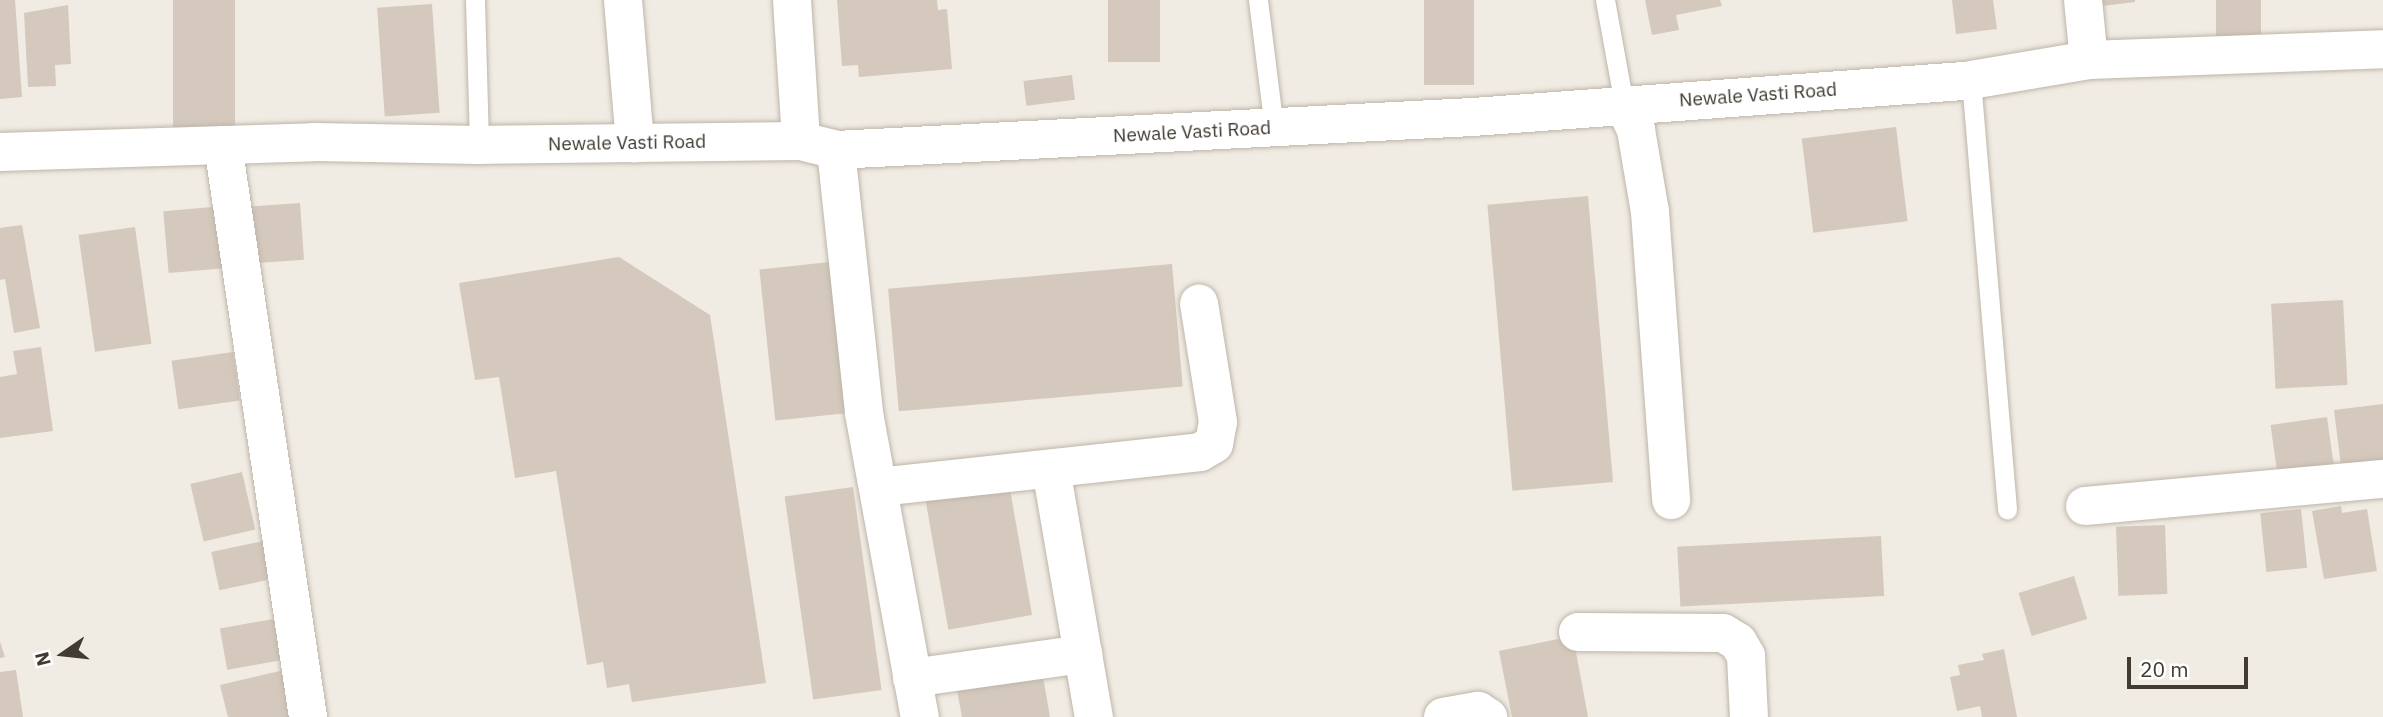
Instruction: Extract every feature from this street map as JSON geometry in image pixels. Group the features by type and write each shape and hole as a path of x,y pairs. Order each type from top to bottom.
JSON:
{"street":[{"path":"623,0 635,143"},
{"path":"792,0 920,717"},
{"path":"2083,0 2089,60"},
{"name":"Newale Vasti Road","path":"0,152 223,145 819,145 1274,128 1971,80 2089,60 2383,49"},
{"path":"1624,105 1636,130 1650,212 1671,499"},
{"path":"223,145 308,717"},
{"path":"879,487 1200,452 1214,444 1218,422 1199,304"},
{"path":"1051,469 1094,717"},
{"path":"2085,506 2383,479"},
{"path":"1578,632 1723,633 1738,642 1746,656 1749,717"},
{"path":"912,678 1083,654"},
{"path":"1444,717 1478,711 1489,717"}],"lane":[{"path":"475,0 479,145"},
{"path":"1258,0 1274,128"},
{"path":"1605,0 1624,105"},
{"path":"1971,80 2007,509"}],"building":[{"path":"0,0 15,0 22,97 0,99"},
{"path":"173,0 235,0 235,142 173,142"},
{"path":"837,0 937,0 938,10 947,9 952,69 859,77 858,65 842,66"},
{"path":"1108,0 1160,0 1160,62 1108,62"},
{"path":"1424,0 1474,0 1474,85 1424,85"},
{"path":"1645,0 1720,0 1722,6 1676,15 1679,30 1652,35"},
{"path":"1952,0 1993,0 1997,29 1956,34"},
{"path":"2093,0 2135,0 2135,2 2094,7"},
{"path":"2216,0 2261,0 2261,40 2216,40"},
{"path":"432,4 440,113 385,117 377,8"},
{"path":"68,5 71,64 55,65 56,86 28,87 24,13"},
{"path":"1072,75 1075,100 1026,106 1023,81"},
{"path":"1896,127 1908,221 1813,233 1802,139"},
{"path":"1588,196 1613,482 1512,491 1487,205"},
{"path":"300,203 304,260 247,264 243,207"},
{"path":"224,206 229,268 169,273 163,211"},
{"path":"22,225 40,328 14,333 5,279 0,280 0,228"},
{"path":"135,227 151,344 95,352 79,235"},
{"path":"619,257 710,315 766,683 632,702 629,684 607,688 603,662 587,665 556,471 515,478 499,377 475,380 459,283"},
{"path":"830,262 846,413 775,421 759,269"},
{"path":"1172,264 1183,387 899,411 888,289"},
{"path":"2343,300 2347,385 2276,389 2271,304"},
{"path":"41,347 53,431 0,438 0,377 17,374 13,351"},
{"path":"233,352 240,401 178,409 172,361"},
{"path":"2383,404 2383,468 2342,474 2334,410"},
{"path":"2327,417 2336,481 2280,489 2271,425"},
{"path":"242,472 255,529 204,541 190,484"},
{"path":"1009,484 1032,615 948,630 925,499"},
{"path":"853,487 882,690 813,700 785,497"},
{"path":"2341,506 2342,513 2367,509 2377,571 2324,579 2312,511"},
{"path":"2301,509 2307,568 2266,572 2260,513"},
{"path":"2165,525 2167,594 2118,596 2116,527"},
{"path":"1881,536 1884,596 1680,607 1677,547"},
{"path":"268,540 276,578 219,590 211,552"},
{"path":"2074,576 2087,619 2032,636 2019,593"},
{"path":"279,618 286,659 227,670 220,628"},
{"path":"1573,636 1588,717 1512,717 1499,651"},
{"path":"0,642 5,657 0,658"},
{"path":"2004,649 2017,717 1982,717 1980,706 1957,711 1950,677 1960,675 1958,665 1984,660 1982,654"},
{"path":"16,670 23,717 0,717 0,672"},
{"path":"284,670 295,717 228,717 220,685"},
{"path":"1042,671 1050,717 962,717 956,685"}]}
